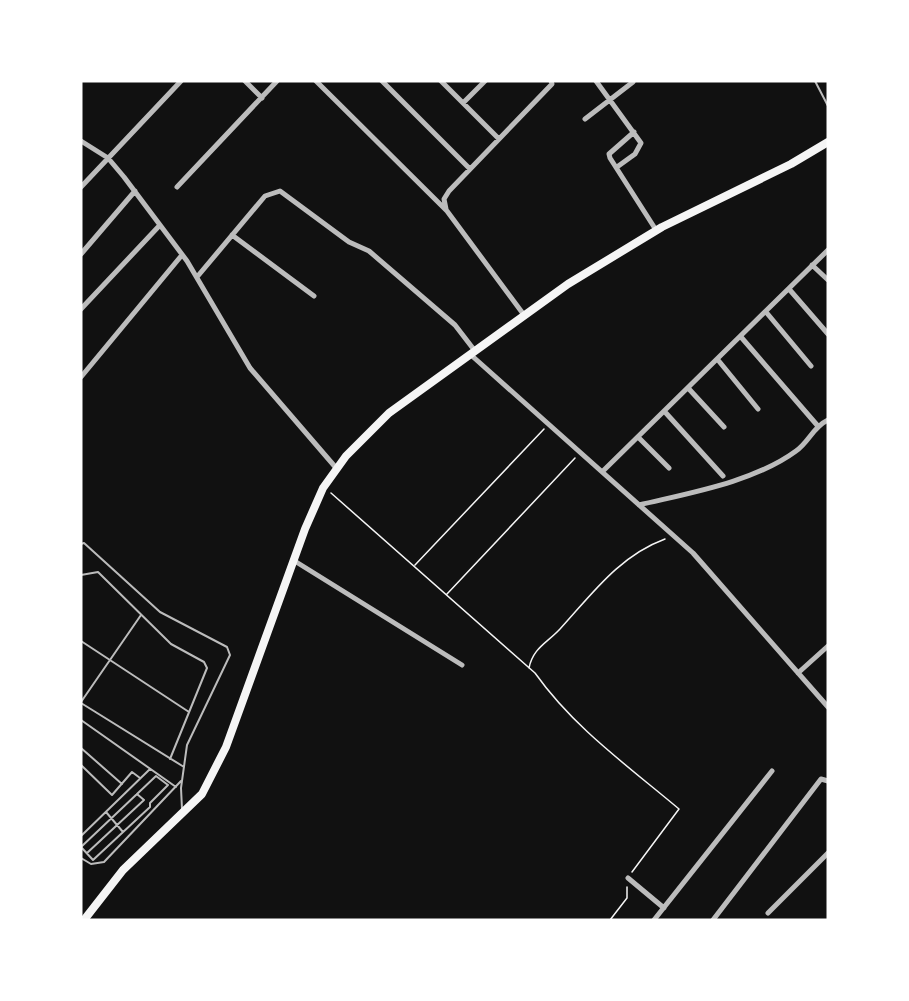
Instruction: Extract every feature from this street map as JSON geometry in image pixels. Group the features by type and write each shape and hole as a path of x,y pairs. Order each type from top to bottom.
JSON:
{"main road":[{"path":"84,920 123,870 202,794 226,747 293,560 323,488 346,456 389,413 567,284 656,230 828,142"}],"street":[{"path":"81,187 181,81"},
{"path":"245,81 262,98"},
{"path":"177,187 278,81"},
{"path":"316,81 447,211 524,315"},
{"path":"382,81 470,169"},
{"path":"441,81 499,139"},
{"path":"463,103 485,81"},
{"path":"447,211 444,199 552,84 551,81"},
{"path":"596,81 641,143 635,154 617,167"},
{"path":"585,119 633,82"},
{"path":"634,132 609,154 656,230"},
{"path":"81,141 108,158 135,191 182,255 250,368 337,470"},
{"path":"81,254 135,191"},
{"path":"196,277 266,196 280,191 349,242 369,251 455,325 473,353 548,424 675,536 828,707"},
{"path":"81,309 160,225"},
{"path":"232,235 314,296"},
{"path":"603,471 828,250"},
{"path":"81,377 182,255"},
{"path":"812,265 828,280"},
{"path":"789,289 828,334"},
{"path":"766,312 811,366"},
{"path":"741,337 817,425"},
{"path":"718,360 758,409"},
{"path":"689,389 724,427"},
{"path":"665,412 723,476"},
{"path":"639,505 713,488 770,465 798,451 817,425 828,420"},
{"path":"639,438 669,468"},
{"path":"293,560 462,665"},
{"path":"798,673 828,646"},
{"path":"654,920 772,771"},
{"path":"713,920 821,779 828,781"},
{"path":"768,913 828,853"},
{"path":"628,878 664,908"}],"lane":[{"path":"814,81 828,106"},
{"path":"81,544 84,543 160,612 227,647 230,655 187,745 181,788 183,812"},
{"path":"81,575 98,572 171,644 204,662 207,668 170,759"},
{"path":"141,614 81,702 184,767"},
{"path":"81,641 189,712"},
{"path":"81,720 176,787"},
{"path":"81,748 122,784"},
{"path":"81,765 112,795 132,772 140,778"},
{"path":"81,836 150,769"},
{"path":"156,776 168,785 150,803 150,807 93,860 81,847 137,794 156,776"},
{"path":"81,858 91,864 104,862 183,779"},
{"path":"87,853 144,800 137,794"},
{"path":"106,812 123,832"}],"path":[{"path":"415,566 548,424"},
{"path":"447,594 580,453"},
{"path":"323,488 338,497 529,668 558,705 575,722 679,809 628,878 627,898 610,920"},
{"path":"529,668 531,658 540,646 558,632 597,586 618,567 638,551 675,536"}]}
